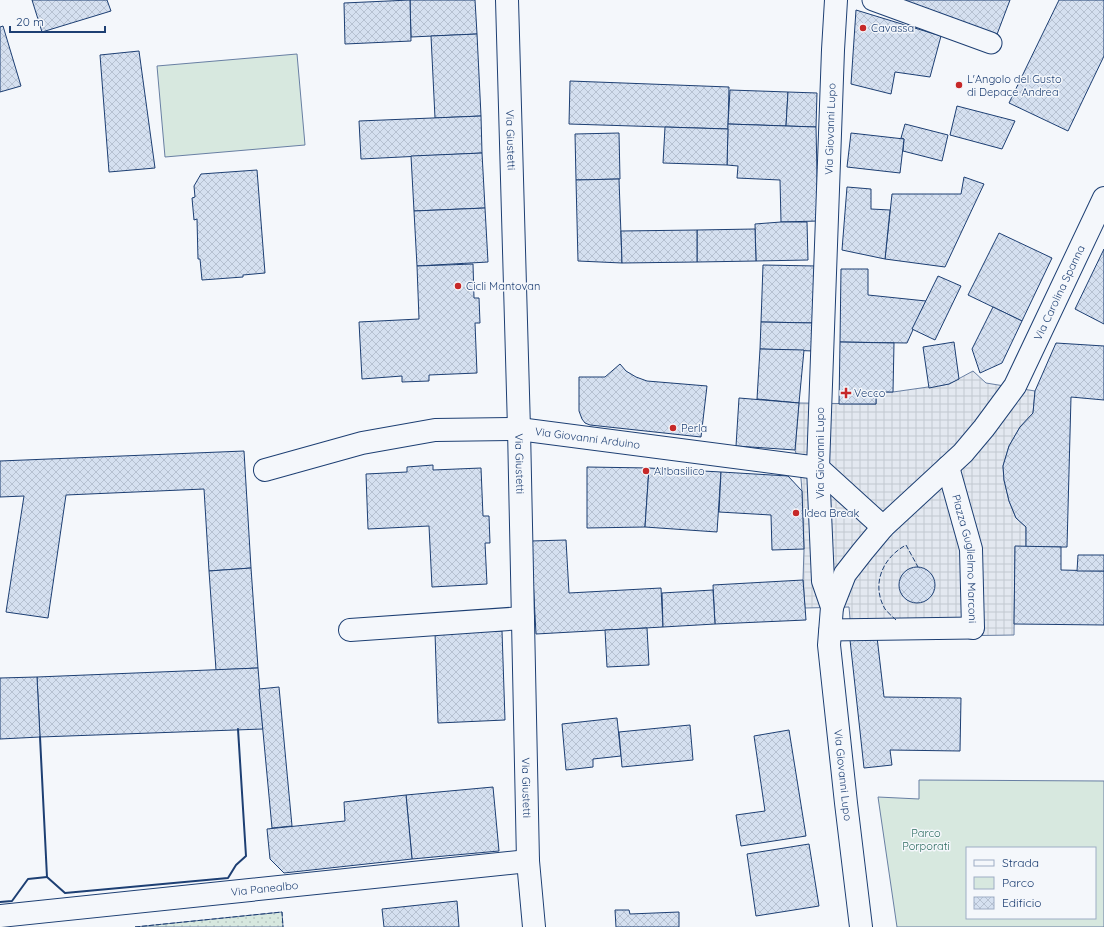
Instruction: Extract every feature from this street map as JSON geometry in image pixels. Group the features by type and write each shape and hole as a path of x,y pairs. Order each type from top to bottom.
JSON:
{"street":[{"name":"Via Giustetti","path":"507,0 519,429 528,861 534,927"},
{"name":"Via Giovanni Lupo","path":"836,0 830,120 818,468 823,580 832,607 829,645 861,927"},
{"path":"873,0 991,43"},
{"name":"Via Carolina Spanna","path":"948,467 963,453 984,428 1014,386 1104,198"},
{"name":"Via Giovanni Arduino","path":"265,470 362,443 435,430 519,429 818,468"},
{"path":"832,607 845,574 863,550 883,527 948,467"},
{"name":"Piazza Guglielmo Marconi","path":"830,630 973,628 971,549 948,467"},
{"path":"818,468 883,527"},
{"path":"350,630 523,618"},
{"name":"Via Panealbo","path":"0,916 528,861"}],"green space":[{"path":"297,54 305,145 165,157 157,66"},
{"name":"Parco Porporati","path":"919,780 1104,781 1104,927 897,927 878,797 919,799"},
{"path":"282,912 283,927 135,927"}],"shaded area":[{"path":"973,371 986,383 1035,391 1033,413 1020,427 1009,446 1003,466 1004,480 1009,501 1016,518 1026,527 1026,547 1015,547 1014,635 877,637 851,630 849,607 805,608 803,580 804,549 802,491 800,467 795,450 799,403 876,404 876,392 893,392 949,384"}],"building":[{"path":"32,0 107,0 111,11 42,32"},
{"path":"410,0 475,0 477,34 411,37"},
{"path":"410,0 411,41 345,44 344,3"},
{"path":"894,0 1010,0 996,37"},
{"path":"1059,0 1104,0 1104,56 1068,131 1009,103"},
{"path":"856,10 941,36 930,77 895,72 891,94 851,84"},
{"path":"3,26 21,86 0,92 0,27"},
{"path":"477,34 481,116 435,118 431,36"},
{"path":"139,51 155,168 109,172 100,55"},
{"path":"570,81 729,87 728,129 569,124"},
{"path":"730,90 788,92 786,126 728,124"},
{"path":"788,92 817,93 816,127 786,126"},
{"path":"957,106 1015,121 1002,149 950,135"},
{"path":"481,116 482,153 361,159 359,121"},
{"path":"728,124 816,127 818,221 781,222 780,180 737,178 738,166 727,165"},
{"path":"905,124 948,135 942,161 903,151 904,139 901,138"},
{"path":"665,127 728,129 727,165 663,163"},
{"path":"619,133 620,179 576,180 575,134"},
{"path":"851,133 904,139 900,173 847,167"},
{"path":"482,153 485,208 414,211 411,156"},
{"path":"257,170 265,273 243,275 243,277 202,280 200,259 198,259 197,219 194,220 192,198 195,197 194,186 201,174"},
{"path":"964,177 984,184 945,267 885,259 892,194 961,194"},
{"path":"619,179 622,263 578,261 576,180"},
{"path":"847,187 871,189 871,209 890,210 885,259 842,250"},
{"path":"485,208 488,262 417,266 414,211"},
{"path":"807,222 808,260 756,261 755,224"},
{"path":"755,229 756,261 697,262 697,230"},
{"path":"697,230 697,262 622,263 621,231"},
{"path":"999,233 1052,258 1022,321 968,295"},
{"path":"1104,249 1104,324 1075,309"},
{"path":"473,264 474,298 479,298 480,323 475,323 477,373 429,375 429,381 402,382 402,376 362,379 359,322 419,319 417,266"},
{"path":"763,265 816,266 814,323 761,322"},
{"path":"841,269 868,269 868,295 926,301 907,343 840,342"},
{"path":"938,276 961,286 935,340 912,329"},
{"path":"993,307 1022,321 1002,363 980,373 972,349"},
{"path":"761,322 814,323 813,351 760,349"},
{"path":"840,342 894,343 893,392 876,392 876,404 839,404"},
{"path":"954,342 959,379 949,384 929,388 923,347"},
{"path":"1056,343 1104,346 1104,400 1071,397 1067,547 1026,547 1026,527 1016,518 1009,501 1004,480 1003,466 1009,446 1020,427 1033,413 1035,391"},
{"path":"760,349 804,350 799,403 757,399"},
{"path":"620,364 626,371 647,381 707,386 701,437 590,425 585,423 579,411 579,377 605,377"},
{"path":"739,398 799,403 795,450 736,446"},
{"path":"244,451 251,568 209,571 204,489 66,495 48,618 6,612 24,496 0,497 0,461"},
{"path":"433,465 433,470 481,468 483,516 489,516 490,543 485,543 487,584 432,587 429,526 368,529 366,474 407,472 407,467"},
{"path":"587,467 649,468 645,527 587,528"},
{"path":"649,468 721,472 717,532 645,527"},
{"path":"721,472 788,476 802,491 804,549 772,550 771,515 719,512"},
{"path":"566,540 569,593 661,588 663,627 536,634 531,541"},
{"path":"1015,546 1061,547 1061,570 1104,571 1104,625 1014,624"},
{"path":"1078,555 1104,555 1104,571 1077,571"},
{"path":"921,567 930,572 934,578 934,592 930,598 921,603 913,603 904,598 900,592 899,581 904,572 910,568"},
{"path":"251,568 258,668 216,670 209,571"},
{"path":"803,580 806,620 715,624 713,585"},
{"path":"713,590 715,624 663,627 662,593"},
{"path":"647,628 649,665 607,667 605,630"},
{"path":"502,631 505,720 438,723 435,633"},
{"path":"877,637 884,697 961,698 960,751 890,750 892,765 864,768 850,640"},
{"path":"258,668 263,729 40,737 37,677"},
{"path":"37,677 40,737 0,739 0,678"},
{"path":"279,687 292,826 272,828 259,689"},
{"path":"617,718 621,756 593,759 593,767 566,770 562,724"},
{"path":"690,725 693,760 622,767 619,732"},
{"path":"789,730 806,836 741,846 736,815 765,811 754,736"},
{"path":"493,787 499,851 412,859 406,795"},
{"path":"406,795 412,859 284,873 270,859 267,829 345,821 344,802"},
{"path":"809,844 819,906 756,916 747,854"},
{"path":"457,901 459,927 384,927 382,909"},
{"path":"615,910 629,910 630,914 679,912 679,927 616,927"}],"fence":[{"path":"896,620 885,609 881,600 879,591 881,573 891,557 906,545 918,567"},
{"path":"135,927 282,912 283,927"}],"wall":[{"path":"40,737 47,877 65,893 228,878 236,865 246,856 238,729"},
{"path":"0,902 12,901 28,879 47,877"}],"place":[{"name":"Cavassa","path":"863,28"},
{"name":"L'Angolo del Gusto di Depace Andrea","path":"959,85"},
{"name":"Cicli Mantovan","path":"458,286"},
{"name":"Vecco","path":"846,393"},
{"name":"Perla","path":"673,428"},
{"name":"Al basilico","path":"646,471"},
{"name":"Idea Break","path":"796,513"}]}
